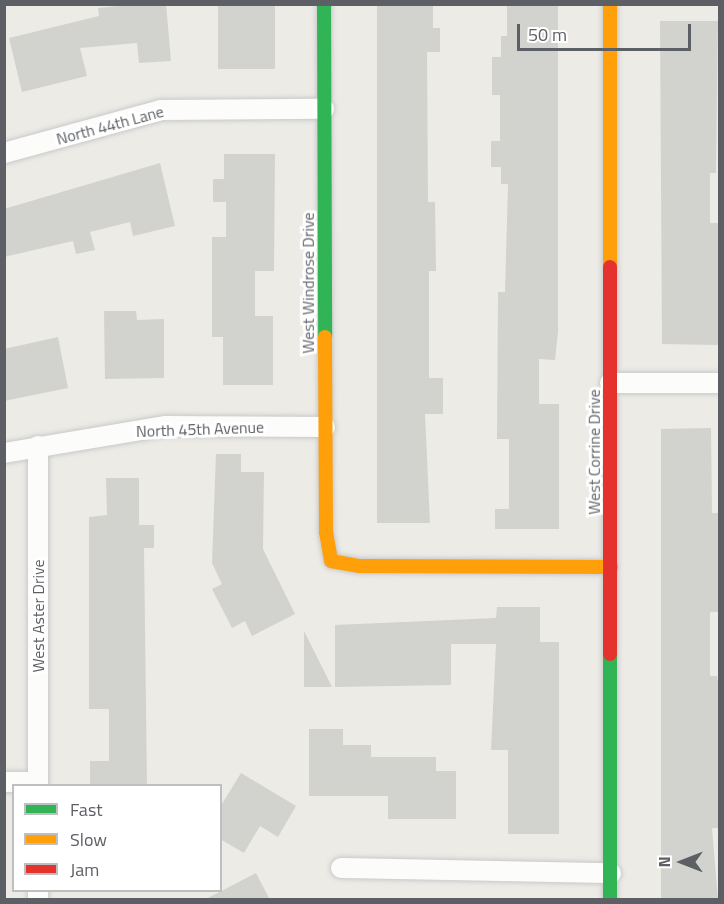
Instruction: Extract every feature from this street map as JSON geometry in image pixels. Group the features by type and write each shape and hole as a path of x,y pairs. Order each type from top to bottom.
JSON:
{"street":[{"name":"West Windrose Drive","path":"324,4 325,427 331,561 360,566 610,567"},
{"name":"West Corrine Drive","path":"610,4 610,900"},
{"name":"North 44th Lane","path":"4,153 161,110 324,109"},
{"path":"610,383 720,383"},
{"name":"North 45th Avenue","path":"4,453 166,426 325,427"},
{"name":"West Aster Drive","path":"38,446 38,784"},
{"path":"4,782 38,784"},
{"path":"341,868 610,873"}],"building":[{"path":"166,4 171,61 139,63 137,43 80,48 87,76 22,92 9,38 99,16 98,8"},
{"path":"218,4 275,4 275,69 218,69"},
{"path":"377,4 433,4 433,28 440,28 440,52 427,52 428,202 435,202 436,271 429,271 429,378 443,378 443,414 425,414 430,523 377,523"},
{"path":"507,4 558,4 558,332 555,360 539,359 539,404 559,404 559,529 495,529 495,509 509,509 509,439 497,439 498,292 505,292 508,184 501,184 501,167 491,167 491,141 500,141 500,95 492,95 492,57 501,57 501,36 507,36"},
{"path":"660,21 718,21 716,173 710,173 710,223 720,223 720,345 662,344"},
{"path":"224,154 275,154 274,271 255,271 255,316 273,316 273,385 223,385 223,337 212,337 212,237 226,237 226,202 213,202 213,179 224,179"},
{"path":"160,163 175,226 133,236 130,222 90,232 95,250 76,254 73,241 4,257 4,209"},
{"path":"104,311 136,311 137,320 164,319 164,378 105,379"},
{"path":"58,337 68,388 4,401 4,349"},
{"path":"711,428 712,513 720,513 720,612 710,612 710,676 717,676 720,696 720,828 712,828 718,900 661,900 661,429"},
{"path":"216,454 241,454 241,472 264,472 263,549 295,614 252,636 245,621 232,628 212,589 222,584 212,563"},
{"path":"106,478 139,478 139,525 154,525 154,548 144,548 147,784 90,784 90,761 109,761 109,709 89,709 89,517 107,515"},
{"path":"497,607 540,607 540,642 559,642 559,834 508,834 508,750 491,750 496,644 451,644 451,685 335,687 335,625 496,618"},
{"path":"304,631 332,687 304,687"},
{"path":"309,729 343,729 343,745 371,745 371,757 436,757 436,771 456,771 456,819 388,819 388,796 309,796"},
{"path":"241,773 296,806 278,837 260,826 244,853 222,840 222,804"},
{"path":"256,873 270,900 204,900"}],"traffic: fast":[{"path":"324,4 325,337"},
{"path":"610,654 610,900"}],"traffic: slow":[{"path":"610,4 610,267"},
{"path":"325,337 326,532 331,561 360,566 611,567"}],"traffic: jam":[{"path":"610,267 610,654"}]}
